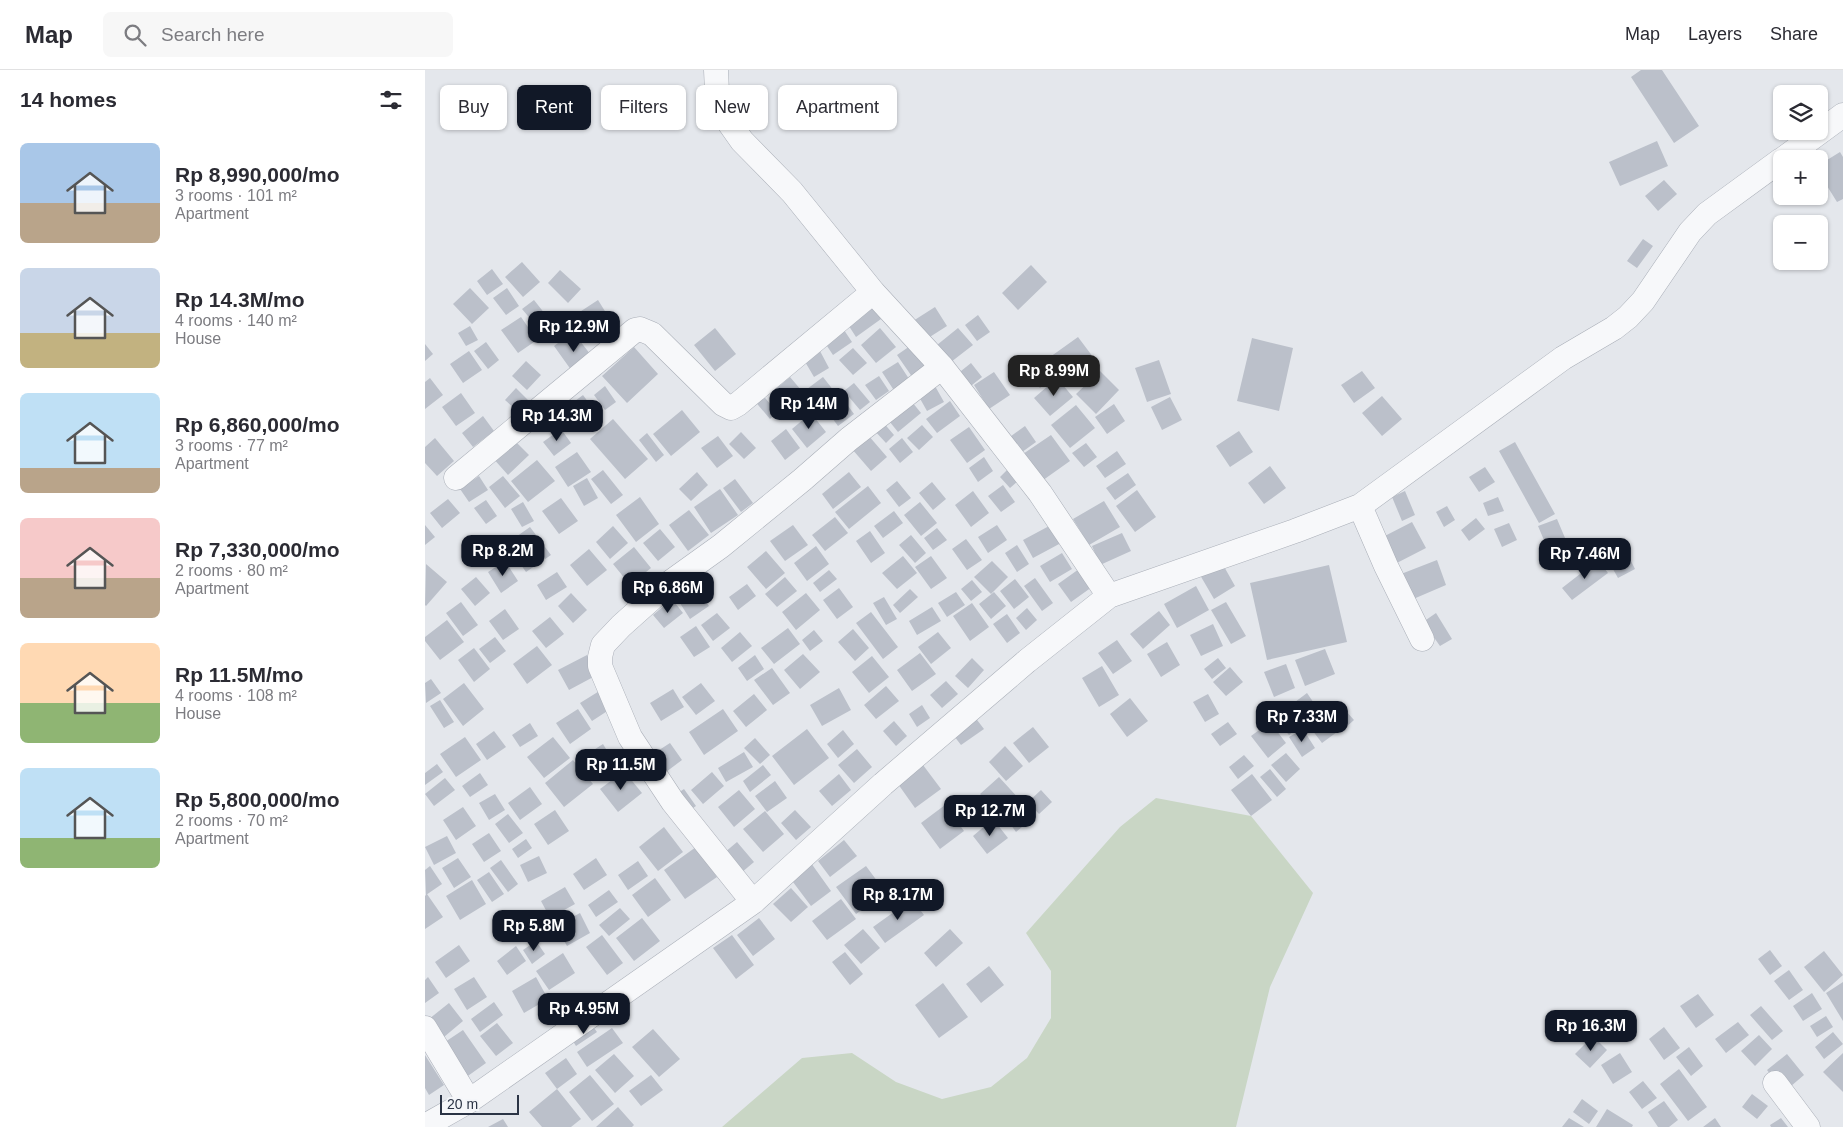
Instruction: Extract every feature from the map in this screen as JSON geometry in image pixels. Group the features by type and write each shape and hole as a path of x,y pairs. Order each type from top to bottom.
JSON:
{"street":[{"path":"716,70 717,92 723,114 742,141 792,192 873,292 942,367 1040,493 1109,596"},
{"path":"1794,150 1843,115"},
{"path":"425,1126 469,1101 753,902 913,758 1027,661 1109,596 1295,531 1359,506 1563,358 1614,328 1629,317 1643,301 1691,232 1707,214 1773,166"},
{"path":"456,478 635,330 640,329 652,334 723,404 731,408 873,292"},
{"path":"753,902 673,802 630,737 600,666 603,646 621,626 668,584 721,546 849,439 942,367"},
{"path":"1359,506 1385,566 1423,640"},
{"path":"425,1028 469,1101"},
{"path":"1775,1084 1808,1127"}],"green space":[{"path":"1156,798 1251,816 1313,893 1270,987 1236,1127 722,1127 802,1058 852,1053 896,1082 942,1099 991,1087 1027,1058 1051,1018 1051,971 1026,933 1120,827"}],"building":[{"path":"1641,70 1662,70 1699,126 1674,143 1631,77"},
{"path":"1657,141 1668,166 1620,186 1609,162"},
{"path":"1840,152 1843,157 1843,199 1837,202 1828,188 1828,159"},
{"path":"1664,180 1677,194 1658,211 1645,196"},
{"path":"1643,239 1653,246 1637,268 1627,261"},
{"path":"522,262 540,282 523,297 505,277"},
{"path":"1031,265 1047,282 1018,310 1002,293"},
{"path":"492,269 503,284 487,295 477,281"},
{"path":"560,270 581,289 568,303 548,283"},
{"path":"470,288 489,308 472,324 453,304"},
{"path":"507,288 519,306 506,315 493,298"},
{"path":"534,300 549,319 538,328 522,309"},
{"path":"598,300 608,316 581,333 572,317"},
{"path":"871,305 881,319 856,337 847,323"},
{"path":"935,307 947,326 925,340 913,321"},
{"path":"978,315 990,332 977,341 965,325"},
{"path":"521,317 537,340 518,353 501,330"},
{"path":"470,326 478,340 466,346 458,333"},
{"path":"842,327 852,342 833,355 823,340"},
{"path":"715,328 736,354 715,371 694,345"},
{"path":"880,328 896,347 876,363 861,345"},
{"path":"958,328 973,345 951,362 937,345"},
{"path":"573,332 594,359 574,374 554,346"},
{"path":"1078,337 1093,357 1065,377 1050,357"},
{"path":"1252,338 1293,348 1279,411 1237,401"},
{"path":"486,342 499,360 488,369 474,351"},
{"path":"425,344 433,354 425,361"},
{"path":"910,346 928,371 915,381 897,355"},
{"path":"634,347 658,374 627,403 602,376"},
{"path":"853,348 867,363 853,375 839,360"},
{"path":"469,351 482,370 463,383 450,364"},
{"path":"820,351 829,368 814,377 804,360"},
{"path":"1159,360 1171,394 1147,402 1135,368"},
{"path":"526,361 541,375 527,390 512,376"},
{"path":"1044,361 1055,374 1040,388 1028,375"},
{"path":"898,362 911,382 895,392 882,372"},
{"path":"971,363 982,377 967,389 956,375"},
{"path":"1100,371 1119,390 1096,414 1076,394"},
{"path":"1362,371 1375,388 1354,403 1341,385"},
{"path":"994,372 1010,395 989,409 974,385"},
{"path":"879,376 889,391 876,400 865,385"},
{"path":"790,377 807,397 788,413 771,393"},
{"path":"823,377 834,391 819,403 807,389"},
{"path":"430,378 443,395 425,409 425,382"},
{"path":"1057,378 1073,397 1050,416 1034,398"},
{"path":"854,383 870,402 860,410 844,391"},
{"path":"605,386 616,402 605,410 594,395"},
{"path":"935,386 944,402 927,411 918,395"},
{"path":"516,388 528,400 517,411 505,400"},
{"path":"760,392 777,412 770,419 753,399"},
{"path":"461,393 475,413 456,426 442,407"},
{"path":"583,395 597,414 574,432 559,413"},
{"path":"1382,396 1402,419 1382,436 1362,413"},
{"path":"908,397 921,413 898,432 885,416"},
{"path":"1170,397 1182,420 1162,430 1151,407"},
{"path":"843,399 854,414 838,426 827,411"},
{"path":"950,401 960,416 937,433 926,419"},
{"path":"1114,404 1125,421 1107,434 1095,417"},
{"path":"1076,405 1095,428 1070,448 1051,425"},
{"path":"682,410 700,432 671,456 653,434"},
{"path":"811,413 826,432 807,448 792,429"},
{"path":"483,416 494,431 473,447 462,433"},
{"path":"613,419 648,459 625,479 590,439"},
{"path":"882,421 894,435 886,443 873,429"},
{"path":"922,425 933,437 919,450 907,438"},
{"path":"1025,426 1036,442 1018,455 1007,439"},
{"path":"969,427 985,450 967,463 950,440"},
{"path":"561,429 571,443 554,456 543,442"},
{"path":"786,429 800,448 785,460 771,441"},
{"path":"1239,431 1253,452 1230,467 1216,446"},
{"path":"741,432 756,448 744,459 729,444"},
{"path":"647,433 664,455 656,462 639,440"},
{"path":"868,435 887,457 871,471 852,449"},
{"path":"1051,435 1070,461 1039,483 1020,456"},
{"path":"718,436 733,456 717,468 701,448"},
{"path":"435,438 454,461 437,476 425,463 425,447"},
{"path":"512,438 529,455 508,475 492,457"},
{"path":"902,438 913,452 900,463 889,449"},
{"path":"1515,442 1555,514 1539,523 1499,451"},
{"path":"1086,443 1097,457 1084,467 1072,453"},
{"path":"1117,451 1126,464 1105,478 1096,466"},
{"path":"577,452 591,472 568,487 555,467"},
{"path":"984,457 993,471 978,482 969,468"},
{"path":"537,460 555,481 528,502 511,481"},
{"path":"1270,466 1286,488 1264,504 1248,483"},
{"path":"1485,467 1495,482 1479,492 1469,477"},
{"path":"603,470 623,495 611,504 591,479"},
{"path":"1007,470 1018,481 1010,488 1000,477"},
{"path":"697,472 708,485 691,501 679,489"},
{"path":"849,472 861,487 833,509 822,494"},
{"path":"1128,473 1136,485 1115,500 1106,488"},
{"path":"479,476 488,490 469,502 460,489"},
{"path":"503,476 520,496 505,508 489,487"},
{"path":"587,478 598,498 584,506 573,486"},
{"path":"735,479 753,503 741,512 723,488"},
{"path":"897,481 911,498 899,507 886,490"},
{"path":"932,482 946,499 933,510 919,493"},
{"path":"1003,485 1015,502 1001,512 988,496"},
{"path":"868,486 881,503 849,529 835,512"},
{"path":"720,489 738,515 711,533 694,507"},
{"path":"1137,490 1156,517 1135,532 1116,506"},
{"path":"973,491 989,513 971,527 955,505"},
{"path":"1405,491 1415,515 1402,521 1392,497"},
{"path":"640,497 659,524 636,542 616,515"},
{"path":"1498,497 1504,511 1488,516 1483,503"},
{"path":"561,498 578,521 559,534 542,511"},
{"path":"448,499 460,513 442,528 430,513"},
{"path":"486,500 497,516 486,524 474,508"},
{"path":"1104,501 1120,527 1089,545 1073,519"},
{"path":"523,502 534,521 522,527 511,509"},
{"path":"920,502 937,523 921,536 904,515"},
{"path":"1447,506 1455,520 1444,527 1436,512"},
{"path":"689,510 709,535 688,551 669,525"},
{"path":"894,511 903,523 883,538 874,526"},
{"path":"835,517 848,533 825,551 812,535"},
{"path":"1476,518 1485,529 1469,541 1461,530"},
{"path":"1557,519 1568,545 1549,552 1538,526"},
{"path":"1412,522 1426,548 1391,566 1377,540"},
{"path":"1509,523 1517,540 1502,547 1494,529"},
{"path":"425,525 435,537 425,545"},
{"path":"793,525 808,545 785,561 770,541"},
{"path":"997,525 1007,540 988,553 978,537"},
{"path":"1051,525 1061,543 1033,558 1023,540"},
{"path":"613,526 628,543 610,559 596,542"},
{"path":"530,527 551,555 526,572 506,544"},
{"path":"937,528 947,540 933,550 924,538"},
{"path":"660,529 675,547 658,561 643,543"},
{"path":"870,531 885,553 871,563 856,541"},
{"path":"1122,533 1131,551 1100,565 1092,546"},
{"path":"911,535 926,553 915,563 899,545"},
{"path":"966,539 982,560 967,570 952,549"},
{"path":"1017,545 1029,564 1017,572 1005,553"},
{"path":"1623,545 1635,569 1618,578 1605,555"},
{"path":"816,546 829,564 807,581 794,563"},
{"path":"634,547 651,568 630,585 613,564"},
{"path":"589,549 607,570 587,586 570,565"},
{"path":"766,551 785,573 766,589 747,567"},
{"path":"1062,553 1072,569 1050,582 1040,566"},
{"path":"903,556 917,573 897,589 882,573"},
{"path":"931,556 947,578 931,589 915,567"},
{"path":"1437,560 1446,585 1411,600 1401,574"},
{"path":"1598,560 1608,573 1572,600 1562,588"},
{"path":"505,561 518,581 501,593 488,572"},
{"path":"992,561 1008,577 991,594 974,577"},
{"path":"1222,563 1235,586 1214,599 1200,575"},
{"path":"426,564 447,582 426,606 425,605"},
{"path":"1329,565 1347,642 1267,660 1250,583"},
{"path":"1079,569 1092,587 1071,602 1058,584"},
{"path":"829,570 837,579 820,592 813,583"},
{"path":"557,572 567,587 546,600 537,585"},
{"path":"689,573 696,583 677,598 669,587"},
{"path":"476,577 490,593 475,606 461,589"},
{"path":"785,577 797,591 777,607 765,594"},
{"path":"1035,578 1053,603 1042,611 1024,586"},
{"path":"1015,579 1029,597 1014,609 1000,591"},
{"path":"972,580 982,592 971,601 961,589"},
{"path":"747,584 756,596 738,610 729,597"},
{"path":"1196,586 1209,610 1177,628 1164,604"},
{"path":"696,587 709,606 690,619 678,600"},
{"path":"839,588 853,607 837,619 823,600"},
{"path":"910,589 918,597 900,613 893,605"},
{"path":"956,592 965,605 947,617 938,603"},
{"path":"994,592 1006,606 991,619 979,604"},
{"path":"571,593 587,610 573,623 558,606"},
{"path":"806,593 820,610 796,630 782,612"},
{"path":"884,597 897,619 886,625 873,603"},
{"path":"672,599 683,613 664,628 653,615"},
{"path":"461,602 478,625 463,636 446,613"},
{"path":"1226,602 1246,636 1231,644 1211,610"},
{"path":"972,603 989,627 970,641 953,616"},
{"path":"932,607 941,621 917,635 909,621"},
{"path":"1027,608 1037,620 1026,630 1016,618"},
{"path":"505,609 519,629 503,640 489,621"},
{"path":"1159,611 1170,625 1143,649 1130,634"},
{"path":"871,612 898,647 883,659 856,623"},
{"path":"717,613 730,628 713,641 701,625"},
{"path":"1436,613 1452,639 1440,646 1423,622"},
{"path":"1007,614 1020,633 1007,643 993,624"},
{"path":"550,617 564,634 546,648 532,631"},
{"path":"447,620 464,642 440,660 425,641 425,637"},
{"path":"1213,624 1223,646 1201,656 1190,635"},
{"path":"696,626 710,647 694,657 680,637"},
{"path":"788,628 800,644 774,664 761,648"},
{"path":"853,629 869,648 855,661 838,642"},
{"path":"814,630 823,641 810,651 802,640"},
{"path":"740,632 752,646 732,662 721,648"},
{"path":"938,632 951,648 931,664 918,647"},
{"path":"495,637 506,651 490,663 479,649"},
{"path":"1117,640 1132,661 1113,674 1098,653"},
{"path":"1167,642 1180,665 1161,677 1147,654"},
{"path":"537,646 552,665 527,684 513,664"},
{"path":"474,648 490,669 474,682 458,660"},
{"path":"1325,649 1335,674 1305,686 1295,660"},
{"path":"920,653 936,674 912,691 897,670"},
{"path":"803,654 820,672 800,689 784,670"},
{"path":"587,655 597,675 569,690 558,670"},
{"path":"755,655 764,669 747,681 738,668"},
{"path":"872,656 889,677 869,693 852,672"},
{"path":"972,658 984,670 968,688 955,676"},
{"path":"1218,658 1226,668 1212,679 1204,669"},
{"path":"1286,664 1295,688 1274,697 1264,672"},
{"path":"1102,666 1119,695 1099,707 1082,678"},
{"path":"1230,667 1243,682 1226,696 1213,682"},
{"path":"772,668 790,693 773,705 754,680"},
{"path":"431,679 441,693 426,703 425,683"},
{"path":"946,681 958,694 942,708 930,695"},
{"path":"464,683 484,709 463,726 443,699"},
{"path":"701,683 715,701 696,715 682,697"},
{"path":"886,686 899,701 876,719 864,705"},
{"path":"839,688 851,710 822,726 810,705"},
{"path":"673,689 684,707 661,721 650,703"},
{"path":"601,690 612,708 592,721 580,703"},
{"path":"1307,693 1318,709 1306,717 1295,702"},
{"path":"754,694 767,710 746,727 733,711"},
{"path":"1208,694 1219,714 1205,722 1193,702"},
{"path":"1130,698 1148,721 1127,737 1110,714"},
{"path":"440,700 454,722 444,728 430,706"},
{"path":"1337,701 1354,720 1345,728 1329,709"},
{"path":"1286,704 1303,723 1289,735 1272,716"},
{"path":"922,705 930,718 917,727 909,714"},
{"path":"578,709 591,729 570,744 556,723"},
{"path":"723,709 738,731 704,755 689,732"},
{"path":"1322,711 1337,732 1322,743 1306,722"},
{"path":"974,716 984,729 961,745 951,732"},
{"path":"894,721 907,736 896,746 883,731"},
{"path":"1228,722 1237,734 1220,746 1211,734"},
{"path":"1270,722 1286,743 1268,758 1251,736"},
{"path":"530,723 538,736 520,747 512,735"},
{"path":"1033,727 1049,747 1029,763 1013,743"},
{"path":"807,729 829,758 794,785 772,756"},
{"path":"1303,729 1315,748 1302,757 1289,737"},
{"path":"843,730 854,744 838,758 827,744"},
{"path":"494,731 506,747 487,760 476,744"},
{"path":"465,737 481,760 456,777 440,754"},
{"path":"553,737 570,758 544,778 527,757"},
{"path":"755,738 770,755 760,764 744,748"},
{"path":"670,743 682,760 666,772 653,754"},
{"path":"603,744 614,762 600,771 589,753"},
{"path":"1005,746 1023,766 1006,781 989,762"},
{"path":"857,749 872,767 854,783 838,765"},
{"path":"744,752 753,767 726,782 718,768"},
{"path":"1286,753 1300,769 1286,782 1271,765"},
{"path":"1244,755 1254,766 1238,779 1229,767"},
{"path":"573,760 593,784 564,807 545,783"},
{"path":"437,764 443,772 425,785 425,773"},
{"path":"763,765 771,775 750,792 743,781"},
{"path":"923,765 941,789 915,808 898,784"},
{"path":"1270,769 1286,789 1277,797 1260,777"},
{"path":"624,771 642,793 618,812 600,789"},
{"path":"712,772 724,786 703,804 691,790"},
{"path":"480,773 488,785 470,797 462,786"},
{"path":"839,774 851,790 832,806 819,791"},
{"path":"1252,774 1272,800 1251,816 1231,790"},
{"path":"999,777 1021,801 1002,818 980,794"},
{"path":"445,778 455,790 434,806 425,794"},
{"path":"775,781 787,798 767,812 755,796"},
{"path":"530,787 542,804 520,820 508,803"},
{"path":"684,789 696,806 687,812 675,795"},
{"path":"739,790 755,809 734,827 718,807"},
{"path":"1041,790 1052,802 1039,814 1028,802"},
{"path":"495,794 505,810 489,820 479,803"},
{"path":"945,805 964,831 940,849 921,823"},
{"path":"463,807 476,826 456,840 443,820"},
{"path":"1022,809 1030,820 1016,832 1008,821"},
{"path":"555,810 569,831 548,845 534,824"},
{"path":"795,810 811,827 796,840 781,823"},
{"path":"765,811 784,834 763,852 743,829"},
{"path":"508,814 523,833 509,843 495,824"},
{"path":"993,819 1008,838 987,854 973,836"},
{"path":"664,827 683,852 658,871 639,847"},
{"path":"489,833 501,851 484,862 472,844"},
{"path":"447,836 456,853 434,865 425,847"},
{"path":"526,839 532,848 518,858 512,849"},
{"path":"844,840 857,856 830,877 818,861"},
{"path":"737,842 754,862 741,873 724,853"},
{"path":"696,847 717,877 685,899 664,870"},
{"path":"539,856 547,873 528,882 520,865"},
{"path":"458,858 471,877 454,888 442,868"},
{"path":"596,858 607,875 584,890 573,874"},
{"path":"501,860 518,884 508,892 490,868"},
{"path":"638,861 648,876 628,890 618,875"},
{"path":"811,863 831,891 811,906 790,878"},
{"path":"430,866 442,884 426,895 425,870"},
{"path":"866,866 886,893 856,914 836,887"},
{"path":"489,872 504,894 492,902 477,880"},
{"path":"655,878 671,900 648,917 632,895"},
{"path":"472,880 486,904 460,920 446,896"},
{"path":"565,887 575,904 550,918 541,901"},
{"path":"791,888 808,907 791,922 773,904"},
{"path":"609,890 618,902 596,917 588,905"},
{"path":"427,894 443,917 425,929 425,896"},
{"path":"841,899 856,919 827,940 812,921"},
{"path":"912,899 924,915 885,943 873,927"},
{"path":"620,908 630,919 609,936 599,925"},
{"path":"538,910 545,923 520,938 512,925"},
{"path":"580,913 590,933 567,946 556,926"},
{"path":"642,918 660,941 634,961 616,938"},
{"path":"759,918 775,939 753,956 737,935"},
{"path":"863,929 880,948 861,964 844,945"},
{"path":"950,929 963,943 936,967 924,953"},
{"path":"602,935 623,963 607,975 586,947"},
{"path":"732,935 754,965 736,979 713,948"},
{"path":"536,941 545,954 532,964 523,950"},
{"path":"459,945 470,961 446,978 435,962"},
{"path":"516,946 526,961 507,975 497,961"},
{"path":"1770,950 1782,966 1770,975 1758,959"},
{"path":"1824,951 1843,975 1824,992 1804,967"},
{"path":"845,952 863,974 850,985 832,962"},
{"path":"563,953 575,973 549,990 536,971"},
{"path":"989,966 1004,985 981,1003 966,984"},
{"path":"1789,970 1803,990 1789,1000 1774,981"},
{"path":"428,977 439,993 425,1003 425,980"},
{"path":"474,977 487,997 467,1010 454,989"},
{"path":"536,977 548,999 524,1013 512,991"},
{"path":"1843,982 1843,1021 1826,993"},
{"path":"943,983 968,1017 939,1038 915,1005"},
{"path":"1812,993 1822,1009 1803,1021 1793,1006"},
{"path":"1698,994 1714,1015 1696,1028 1680,1006"},
{"path":"494,1002 503,1015 480,1032 471,1019"},
{"path":"449,1003 463,1021 444,1037 429,1019"},
{"path":"1761,1006 1783,1031 1772,1040 1750,1015"},
{"path":"1826,1016 1833,1027 1817,1037 1810,1026"},
{"path":"1738,1022 1749,1035 1726,1053 1715,1039"},
{"path":"497,1023 513,1043 496,1056 480,1036"},
{"path":"591,1024 597,1032 576,1046 571,1038"},
{"path":"1664,1027 1680,1048 1664,1060 1649,1039"},
{"path":"612,1028 623,1043 587,1067 577,1052"},
{"path":"653,1029 680,1059 659,1077 632,1047"},
{"path":"463,1030 486,1063 465,1078 442,1044"},
{"path":"1833,1032 1843,1044 1824,1059 1815,1047"},
{"path":"1759,1035 1772,1049 1755,1066 1741,1051"},
{"path":"1593,1036 1607,1050 1590,1068 1575,1054"},
{"path":"1689,1047 1703,1066 1691,1076 1676,1057"},
{"path":"1620,1053 1632,1072 1613,1084 1601,1065"},
{"path":"1843,1053 1843,1092 1823,1072"},
{"path":"614,1054 634,1076 615,1093 595,1070"},
{"path":"1787,1054 1804,1075 1784,1092 1767,1070"},
{"path":"425,1055 444,1085 429,1095 425,1088"},
{"path":"566,1058 577,1074 557,1089 545,1073"},
{"path":"1679,1069 1707,1107 1688,1121 1660,1084"},
{"path":"590,1075 614,1104 592,1121 569,1092"},
{"path":"651,1075 663,1090 641,1106 629,1091"},
{"path":"1643,1081 1657,1098 1642,1109 1629,1092"},
{"path":"557,1089 581,1119 571,1127 542,1127 529,1112"},
{"path":"1752,1094 1768,1106 1757,1119 1742,1107"},
{"path":"1582,1099 1598,1111 1589,1124 1573,1112"},
{"path":"1664,1101 1678,1120 1669,1127 1658,1127 1648,1112"},
{"path":"618,1107 634,1125 632,1127 596,1127"},
{"path":"1607,1109 1633,1125 1632,1127 1596,1127"},
{"path":"1569,1118 1584,1127 1562,1127"},
{"path":"1715,1118 1721,1127 1703,1127"},
{"path":"1781,1118 1788,1127 1771,1127 1770,1125"},
{"path":"503,1119 508,1127 488,1127"}]}
